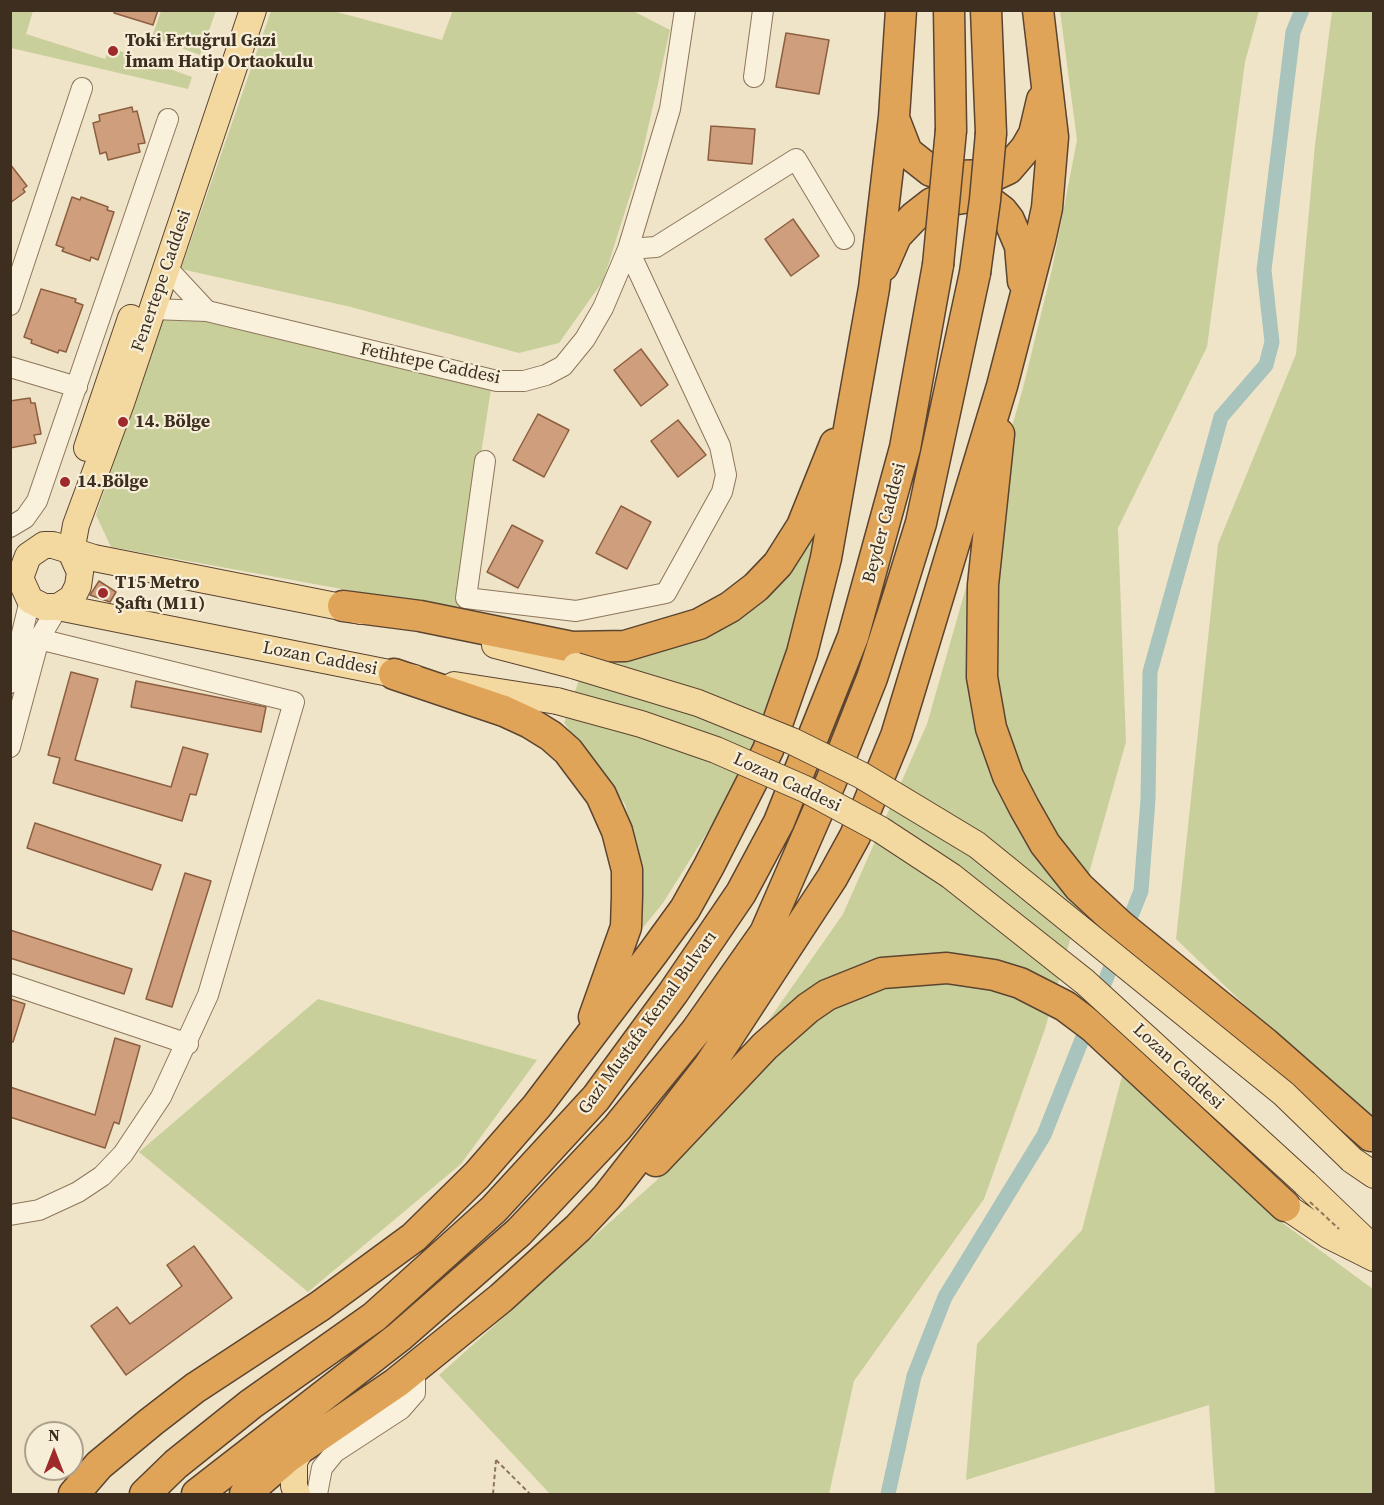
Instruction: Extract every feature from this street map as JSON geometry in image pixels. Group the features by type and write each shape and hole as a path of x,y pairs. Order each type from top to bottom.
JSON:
{"highway":[{"path":"74,1494 99,1465 195,1388 320,1306 414,1237 477,1175 537,1106 685,909 729,829 768,750 792,682 815,605 838,494 851,409 874,288 894,117 901,10"},
{"name":"Beyder Caddesi","path":"800,772 853,637 905,448 938,265 951,130 949,10"},
{"name":"Beyder Caddesi","path":"832,779 872,678 921,523 975,273 986,200 991,133 986,10"},
{"path":"245,1494 302,1447 415,1367 501,1298 578,1228 607,1197 709,1066 832,878 855,837 896,736 1002,386 1047,208 1053,137 1038,10"},
{"path":"894,117 907,152 931,171 951,176 995,175 1008,169 1030,142 1038,120 1047,74"},
{"path":"874,288 896,236 914,217 932,203 970,197 990,202 1002,211 1016,233 1023,262 1023,303"},
{"path":"1002,386 998,462 989,532 981,631 985,700 991,728 1008,776 1045,844 1079,887 1121,926 1265,1043 1372,1137"},
{"path":"343,606 420,616 572,646 625,646 699,624 739,600 778,564 802,526 819,480 851,409"},
{"path":"394,674 504,711 537,728 568,751 601,795 617,831 627,870 626,927 587,1041"},
{"name":"Gazi Mustafa Kemal Bulvarı","path":"146,1494 176,1464 251,1404 374,1317 494,1209 596,1098 674,993 741,893 779,822 800,772"},
{"name":"Gazi Mustafa Kemal Bulvarı","path":"197,1494 399,1336 519,1232 618,1128 696,1031 765,933 832,779"},
{"path":"607,1197 639,1177 794,1019 828,995 882,973 947,968 982,973 1020,983 1045,994 1094,1027 1285,1206"}],"main road":[{"name":"Fenertepe Caddesi","path":"40,547 54,534 65,513 235,10"},
{"name":"Fenertepe Caddesi","path":"71,552 76,525 121,403 253,10"},
{"path":"40,547 28,556 20,579 20,598 45,607 58,607 72,598 78,586 80,572 71,552"},
{"path":"10,554 40,547 61,547 71,552 343,606 576,666 698,703 792,741 861,775 977,845 1284,1094 1352,1160 1374,1175"},
{"name":"Lozan Caddesi","path":"58,607 394,674 557,701 641,724 716,750 805,789 881,830 951,876 1085,982 1374,1249"},
{"path":"1285,1206 1328,1235 1374,1258"},
{"path":"297,1494 294,1486 294,1462 302,1447"}],"street":[{"name":"Fetihtepe Caddesi","path":"152,309 207,311 497,381 524,381 546,375 563,366 585,339 603,308 628,249 670,109 685,10"},
{"path":"754,77 764,10"},
{"path":"10,305 19,251 82,88"},
{"path":"10,527 25,518 37,501 168,119"},
{"path":"485,461 466,598 576,611 666,593 722,492 726,475 720,446 628,249 656,247 796,159 844,239"},
{"path":"166,267 207,311"},
{"path":"10,367 77,387"},
{"path":"10,683 20,598"},
{"path":"10,747 39,639 58,607"},
{"path":"10,1215 39,1210 78,1192 102,1176 123,1154 161,1097 188,1044 208,995 294,702 39,639"},
{"path":"10,984 188,1044"},
{"path":"317,1494 322,1468 336,1452 401,1409 415,1393 415,1367"}],"path":[{"path":"493,1494 496,1460 530,1494"}],"green space":[{"path":"11,10 33,11 26,34 105,59 109,47 192,77 188,89 11,48"},
{"path":"453,10 633,11 670,30 640,164 603,281 559,343 519,353 351,307 181,269 271,11 333,11 442,40"},
{"path":"161,11 216,11 200,55 152,37"},
{"path":"1060,11 1259,11 1245,62 1207,347 1118,528 1126,742 1045,1029 984,1199 854,1381 829,1494 550,1494 439,1375 657,1180 843,914 927,724 1023,388 1052,269 1077,140"},
{"path":"1332,11 1373,11 1373,1128 1176,939 1218,544 1296,354 1315,145"},
{"path":"164,312 491,389 457,610 111,547 96,515"},
{"path":"817,525 799,618 776,697 725,804 663,903 636,936 642,868 625,804 564,723 588,654 705,634"},
{"path":"318,999 537,1060 461,1164 308,1292 139,1152"},
{"path":"1122,1076 1269,1213 1373,1289 1373,1494 1215,1494 1209,1405 966,1480 977,1344 1082,1230"}],"building":[{"path":"115,10 158,10 153,25 114,13"},
{"path":"786,33 829,40 819,94 776,87"},
{"path":"132,107 133,112 137,111 145,143 138,144 140,152 108,160 106,152 100,154 93,123 100,121 99,115"},
{"path":"711,126 755,129 752,164 708,160"},
{"path":"10,164 27,186 23,189 25,192 10,203"},
{"path":"72,197 80,200 81,197 108,207 107,210 114,212 98,260 91,257 90,261 62,251 64,248 56,245"},
{"path":"793,219 819,256 791,276 765,239"},
{"path":"41,289 76,299 75,302 83,305 66,352 59,350 58,353 31,343 32,340 24,337"},
{"path":"641,349 668,385 641,406 614,370"},
{"path":"30,398 31,403 35,403 41,434 34,435 36,443 10,448 10,401"},
{"path":"538,414 569,430 544,477 513,460"},
{"path":"678,420 706,455 678,477 651,441"},
{"path":"621,506 651,522 627,569 596,553"},
{"path":"512,525 543,541 518,588 487,572"},
{"name":"T15 Metro Şaftı (M11)","path":"99,581 116,592 110,602 90,595"},
{"path":"71,672 98,679 75,760 171,787 183,747 208,754 196,795 190,794 182,821 53,783 60,758 48,755"},
{"path":"136,681 266,707 261,732 131,707"},
{"path":"35,823 161,865 152,890 27,848"},
{"path":"185,873 211,881 172,1007 146,999"},
{"path":"10,930 132,969 124,994 10,958"},
{"path":"10,999 25,1004 13,1042 10,1042"},
{"path":"115,1038 140,1046 119,1124 114,1122 105,1148 10,1117 10,1087 95,1115"},
{"path":"194,1246 232,1298 126,1375 91,1326 117,1307 130,1324 182,1286 167,1265"}],"waterway":[{"path":"888,1494 914,1376 945,1297 1044,1135 1141,891 1148,800 1150,672 1221,417 1266,365 1272,342 1264,270 1293,32 1302,10"}],"place":[{"name":"Toki Ertuğrul Gazi İmam Hatip Ortaokulu","path":"113,51"},
{"name":"14. Bölge","path":"123,422"},
{"name":"14.Bölge","path":"65,482"},
{"name":"T15 Metro Şaftı (M11)","path":"103,593"}]}
